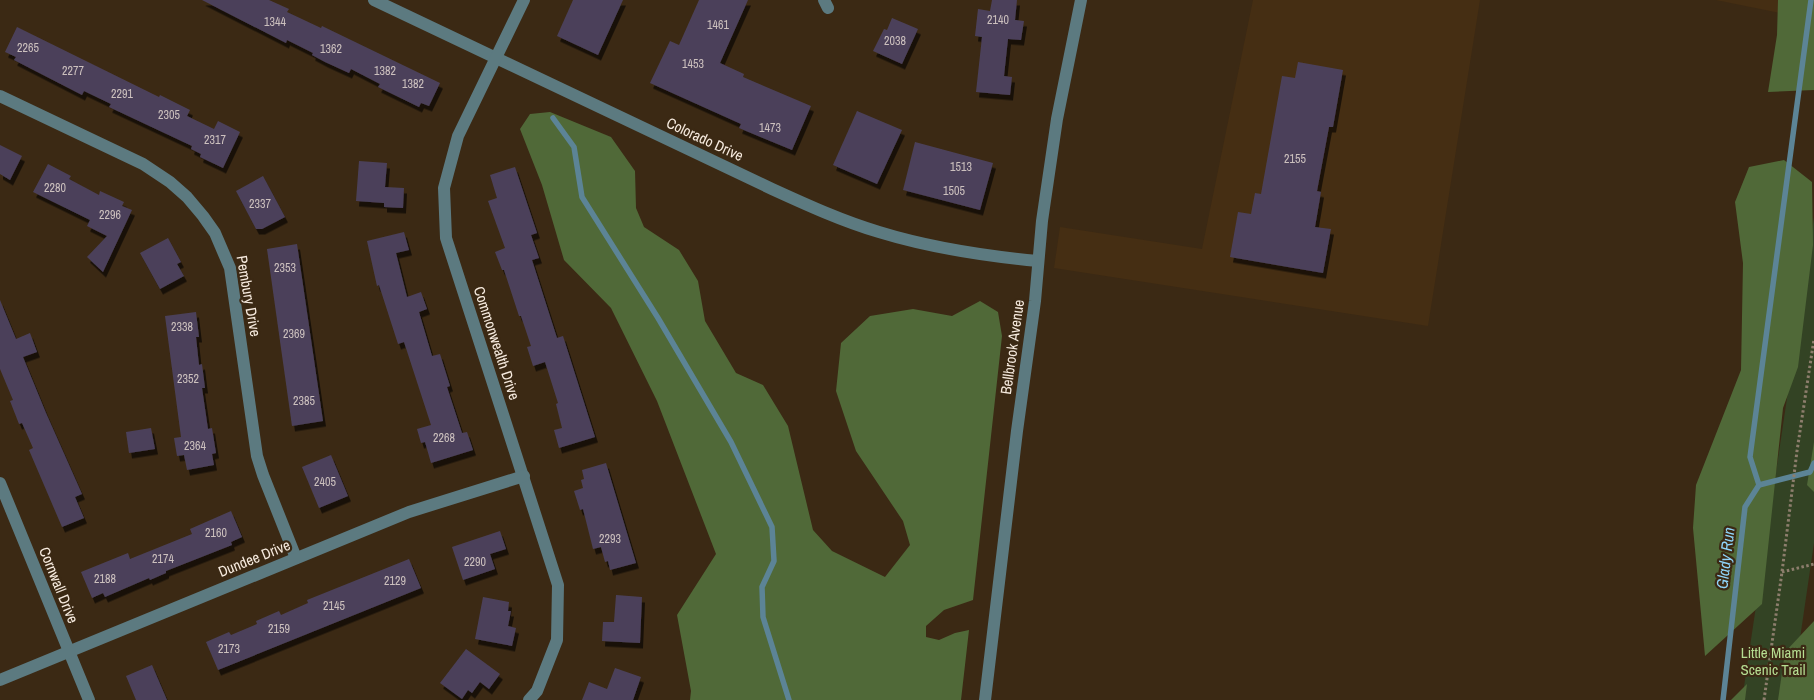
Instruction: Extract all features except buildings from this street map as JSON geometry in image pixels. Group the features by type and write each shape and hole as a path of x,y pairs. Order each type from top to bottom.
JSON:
{"street":[{"name":"Colorado Drive","path":"374,0 763,185 838,218 927,245 992,256 1038,261"},
{"name":"Commonwealth Drive","path":"524,0 458,136 444,188 446,238 558,585 556,640 537,691 529,700"},
{"name":"Bellbrook Avenue","path":"985,700 1042,222 1057,119 1081,0"},
{"name":"Pembury Drive","path":"0,96 143,164 170,182 187,197 215,233 230,268 257,456 296,558"},
{"name":"Dundee Drive","path":"0,680 409,512 524,476"},
{"name":"Cornwall Drive","path":"0,483 88,700"}],"path":[{"path":"1764,700 1814,339"},
{"path":"1782,572 1814,564"}],"shaded area":[{"path":"1253,0 1480,0 1428,326 1054,268 1060,227 1202,249"},
{"path":"1716,0 1814,0 1814,20"}],"green space":[{"path":"1778,0 1814,0 1814,90 1768,92 1777,35"},
{"path":"550,112 611,137 635,171 636,208 644,227 679,250 698,281 705,321 736,373 763,385 788,426 813,530 832,551 885,577 910,545 903,521 856,451 836,391 841,343 870,316 913,309 952,316 980,301 998,312 1002,336 973,600 944,610 926,626 926,637 939,640 955,633 969,630 961,700 690,700 691,691 677,615 716,554 657,401 611,308 564,260 542,185 520,129 530,114"},
{"path":"1784,160 1812,182 1813,245 1798,367 1783,408 1762,604 1705,656 1693,528 1696,485 1741,370 1743,263 1735,202 1749,167"},
{"name":"Little Miami Scenic Trail","path":"1814,217 1814,543 1791,700 1742,700"},
{"path":"1814,442 1814,492 1807,485"},
{"path":"1814,621 1814,700 1778,700 1785,652"},
{"path":"1747,684 1745,700 1731,700"}],"waterway":[{"path":"1759,485 1750,457 1811,0"},
{"path":"553,118 574,147 582,197 658,318 731,442 772,527 774,561 762,587 763,617 789,700"},
{"name":"Glady Run","path":"1723,700 1745,507 1759,485 1810,472 1814,463"}]}
